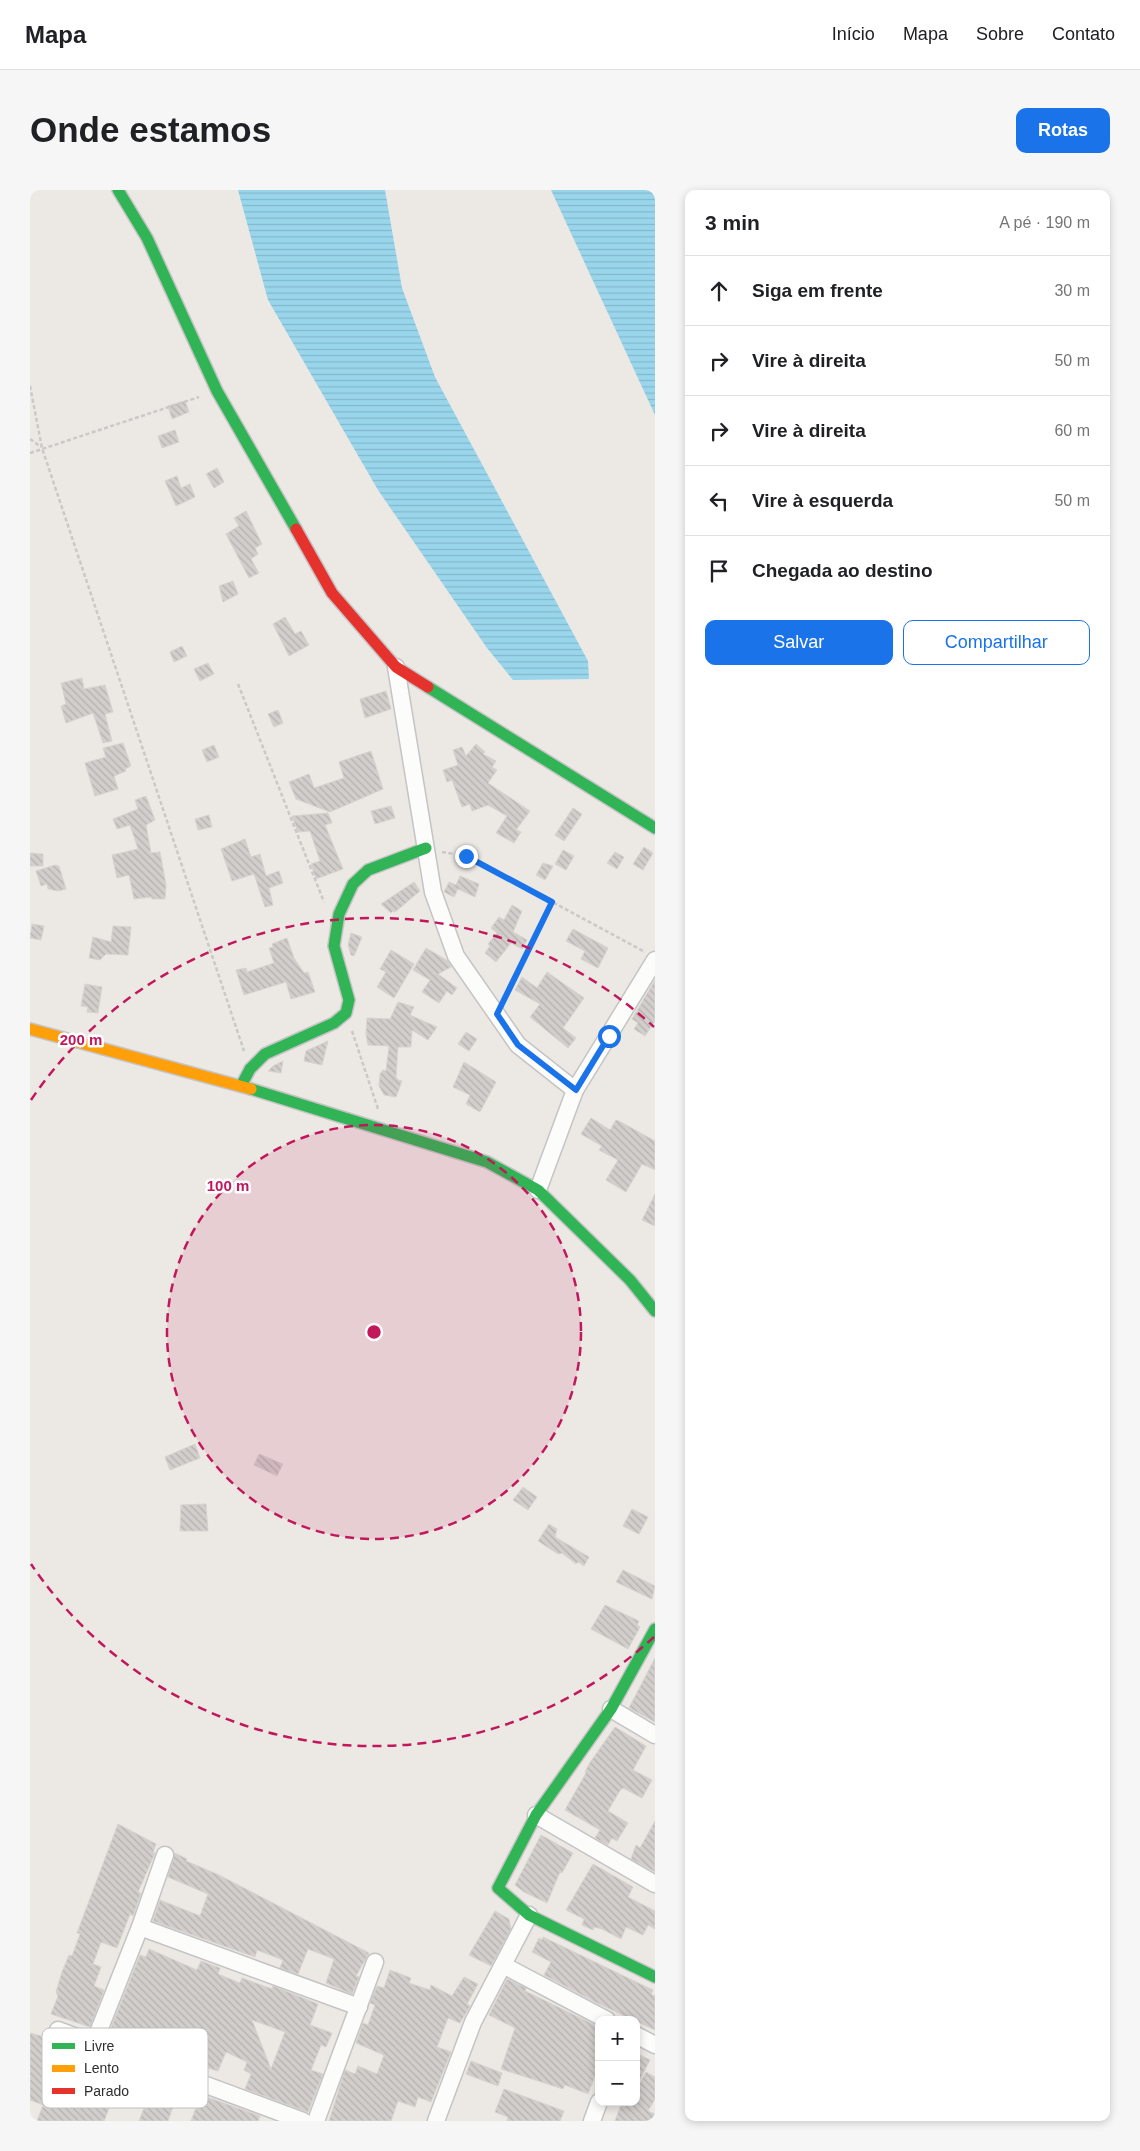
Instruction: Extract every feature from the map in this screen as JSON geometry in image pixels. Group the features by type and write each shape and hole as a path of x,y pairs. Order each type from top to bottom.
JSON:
{"street":[{"path":"118,190 147,238 217,391 332,593 396,667 655,828"},
{"path":"396,667 432,892 456,956 518,1045 576,1090"},
{"path":"241,1086 250,1069 265,1054 334,1022 346,1013 349,1000 334,946 339,914 353,884 368,870 426,848"},
{"path":"538,1190 576,1090 651,956"},
{"path":"30,1029 241,1086 487,1162 538,1190 630,1280 655,1311"},
{"path":"655,1629 611,1709 536,1815 498,1888 529,1914 655,1976"},
{"path":"611,1709 655,1735"},
{"path":"536,1815 655,1884"},
{"path":"100,2028 140,1926 165,1855"},
{"path":"436,2121 473,2022 529,1914"},
{"path":"140,1926 359,2007"},
{"path":"316,2121 375,1962"},
{"path":"503,1965 599,2016"},
{"path":"640,2037 655,2045"},
{"path":"208,2086 303,2121"},
{"path":"592,2121 598,2106"}],"path":[{"path":"30,386 42,448 250,1069"},
{"path":"30,453 217,391"},
{"path":"30,439 42,448"},
{"path":"238,684 325,906"},
{"path":"426,848 466,856 651,956"},
{"path":"497,1014 552,902"},
{"path":"346,1013 385,1130"}],"water":[{"path":"238,190 385,190 402,288 435,377 588,661 589,679 513,680 487,648 378,490 268,300"},
{"path":"551,190 655,190 655,415"}],"building":[{"path":"185,401 189,412 172,419 168,406"},
{"path":"175,430 179,442 162,448 158,436"},
{"path":"217,468 224,482 214,488 206,474"},
{"path":"177,476 181,488 190,484 195,497 176,506 165,481"},
{"path":"246,511 262,544 255,548 258,554 251,559 259,573 249,578 226,534 239,526 234,518"},
{"path":"233,581 238,594 223,602 219,586"},
{"path":"285,617 295,634 301,631 309,645 289,656 273,624"},
{"path":"182,646 187,656 174,662 170,652"},
{"path":"208,663 214,674 200,681 194,669"},
{"path":"82,678 84,689 105,685 113,712 105,714 112,741 103,743 93,713 66,723 61,706 66,704 61,683"},
{"path":"386,691 391,709 365,718 360,699"},
{"path":"278,710 283,723 274,727 268,714"},
{"path":"123,743 131,766 125,769 126,771 114,776 118,789 95,796 85,763 106,757 103,748"},
{"path":"476,744 485,752 483,754 496,761 492,767 497,770 488,783 530,811 516,830 521,832 514,843 496,833 507,816 488,805 472,811 470,804 462,807 452,780 447,782 443,770 458,765 453,750 462,747 466,756"},
{"path":"214,745 219,757 207,762 202,750"},
{"path":"371,751 383,789 330,812 296,799 289,782 309,774 314,788 344,778 339,762"},
{"path":"146,796 155,820 146,825 151,853 160,852 166,885 165,899 152,899 152,897 134,899 129,875 117,878 112,855 138,849 130,825 117,829 113,819 138,809 135,800"},
{"path":"391,806 395,818 375,824 371,811"},
{"path":"573,808 582,814 564,841 555,835"},
{"path":"328,813 332,823 325,825 343,869 316,879 311,864 320,861 310,831 298,832 292,816"},
{"path":"209,815 212,827 198,830 195,819"},
{"path":"245,839 251,857 260,854 266,876 279,871 283,883 269,888 273,905 265,907 254,874 232,881 221,849"},
{"path":"644,847 653,853 643,870 633,864"},
{"path":"563,850 574,856 566,870 555,864"},
{"path":"615,852 624,857 617,869 607,863"},
{"path":"30,853 43,854 43,866 30,866"},
{"path":"543,863 553,866 545,880 536,875"},
{"path":"55,865 59,866 66,889 58,891 48,889 47,884 41,886 36,871"},
{"path":"460,876 479,884 475,897 458,889 454,897 444,892 449,882 456,885"},
{"path":"414,882 420,891 395,912 391,913 381,904"},
{"path":"512,905 522,911 513,932 527,940 522,949 511,943 496,962 485,953 490,946 488,944 497,933 491,928 499,917 504,920"},
{"path":"32,924 44,926 41,940 30,938"},
{"path":"113,926 131,927 128,955 106,954 100,960 89,958 93,937 111,942"},
{"path":"573,929 608,948 598,968 581,959 585,951 566,941"},
{"path":"351,933 362,937 354,956 351,955 348,945"},
{"path":"287,938 294,958 304,973 308,972 315,992 291,999 286,982 244,995 236,970 246,968 247,972 274,963 269,948 273,947 272,944"},
{"path":"426,948 448,961 451,967 438,974 457,988 452,995 447,991 439,1003 422,992 430,980 413,970"},
{"path":"391,950 414,964 394,998 377,987 386,972 380,969"},
{"path":"547,972 584,998 563,1028 576,1038 568,1048 530,1017 540,1004 515,990 522,977 537,988"},
{"path":"655,980 655,1021 645,1036 634,1029 638,1023 632,1019"},
{"path":"85,984 102,987 98,1013 87,1012 88,1007 81,1006"},
{"path":"398,1002 414,1007 410,1015 437,1027 428,1040 412,1030 411,1047 398,1047 396,1077 402,1081 396,1097 384,1095 379,1086 380,1074 383,1070 386,1071 389,1046 368,1045 366,1034 367,1018 390,1019"},
{"path":"466,1032 477,1039 469,1051 458,1044"},
{"path":"328,1041 322,1065 304,1061 306,1051"},
{"path":"283,1061 281,1073 268,1071 273,1066"},
{"path":"464,1062 496,1082 480,1112 466,1104 470,1095 453,1087"},
{"path":"591,1118 610,1130 616,1120 619,1121 655,1141 655,1170 642,1164 626,1192 606,1180 618,1160 599,1150 602,1146 581,1134"},
{"path":"655,1194 655,1226 642,1220"},
{"path":"195,1444 200,1458 170,1470 165,1457"},
{"path":"259,1454 283,1464 277,1476 254,1465"},
{"path":"523,1487 537,1497 528,1510 513,1500"},
{"path":"206,1504 208,1531 180,1531 181,1505"},
{"path":"632,1509 648,1517 639,1534 623,1526"},
{"path":"549,1524 557,1529 555,1537 589,1557 584,1566 578,1562 576,1564 562,1553 558,1554 538,1541"},
{"path":"623,1570 655,1586 652,1599 616,1582"},
{"path":"605,1605 639,1621 637,1625 640,1627 628,1649 591,1629"},
{"path":"655,1658 655,1722 629,1708"},
{"path":"615,1727 646,1746 633,1770 652,1780 642,1798 623,1788 619,1792 608,1811 628,1823 617,1841 612,1838 608,1845 595,1838 600,1830 565,1810 586,1773 589,1764"},
{"path":"655,1821 655,1872 631,1859 636,1845 640,1848"},
{"path":"118,1824 156,1844 153,1852 155,1853 138,1892 141,1893 133,1916 130,1914 117,1948 101,1942 93,1964 101,1967 94,1986 104,1990 90,2027 51,2014 58,1996 56,1992 62,1972 69,1955 72,1956 80,1934 77,1933"},
{"path":"541,1835 573,1853 562,1873 560,1872 547,1903 524,1892 515,1885"},
{"path":"175,1853 187,1859 186,1861 219,1875 369,1953 356,1976 359,1977 352,1994 326,1983 334,1959 308,1949 298,1974 280,1968 283,1960 257,1950 255,1957 153,1921 160,1900 200,1916 208,1894 168,1877"},
{"path":"593,1864 633,1887 628,1897 655,1911 655,1929 648,1925 643,1935 626,1927 621,1939 602,1929 594,1927 593,1930 582,1925 584,1919 566,1910"},
{"path":"495,1911 509,1919 511,1929 491,1966 469,1955"},
{"path":"543,1937 653,1990 651,1994 655,1996 655,2030 640,2023 640,2016 625,2016 544,1975 551,1962 532,1952 539,1938 542,1940"},
{"path":"149,1949 197,1970 201,1961 220,1968 218,1974 240,1983 242,1978 272,1989 273,1986 318,2004 310,2025 332,2033 326,2047 321,2045 311,2070 323,2074 308,2112 245,2089 251,2074 244,2070 247,2062 226,2052 218,2071 208,2068 208,2028 111,2028 140,1955 146,1957","holes":["252,2020 285,2032 271,2069"]},
{"path":"390,1970 411,1978 409,1983 430,1990 431,1985 452,1996 464,1977 478,1984 467,2004 470,2006 460,2023 448,2018 437,2047 451,2052 431,2102 418,2097 415,2107 398,2101 391,2121 329,2121 345,2070 355,2074 358,2066 377,2074 384,2055 356,2043 363,2023 368,2025 375,2005 370,2003 377,1986 384,1988"},
{"path":"507,1979 526,1988 525,1991 595,2025 595,2076 588,2094 565,2085 563,2089 501,2069 515,2028 489,2015"},
{"path":"30,2033 42,2036 42,2105 30,2100"},
{"path":"640,2055 650,2060 640,2079"},
{"path":"471,2061 502,2073 498,2086 466,2074"},
{"path":"646,2072 655,2077 655,2099 648,2111 655,2114 655,2121 615,2121 621,2106 640,2106 640,2083"},
{"path":"504,2089 564,2111 560,2121 507,2121 508,2117 495,2112"},
{"path":"208,2097 260,2116 258,2121 191,2121 196,2108 208,2108"},
{"path":"42,2108 109,2108 104,2121 37,2121"},
{"path":"144,2108 173,2108 168,2121 139,2121"}],"traffic: fast":[{"path":"118,190 147,238 217,391 296,529"},
{"path":"428,687 655,828"},
{"path":"241,1086 250,1069 265,1054 334,1023 346,1013 349,1000 334,946 339,914 353,884 368,870 426,848"},
{"path":"251,1089 487,1162 538,1190 630,1280 655,1311"},
{"path":"655,1629 611,1709 536,1815 498,1888 529,1915 655,1977"}],"traffic: slow":[{"path":"30,1029 251,1089"}],"traffic: jam":[{"path":"296,529 332,593 396,667 428,687"}],"route":[{"path":"466,856 552,902 497,1014 518,1045 576,1090 609,1036"}]}
